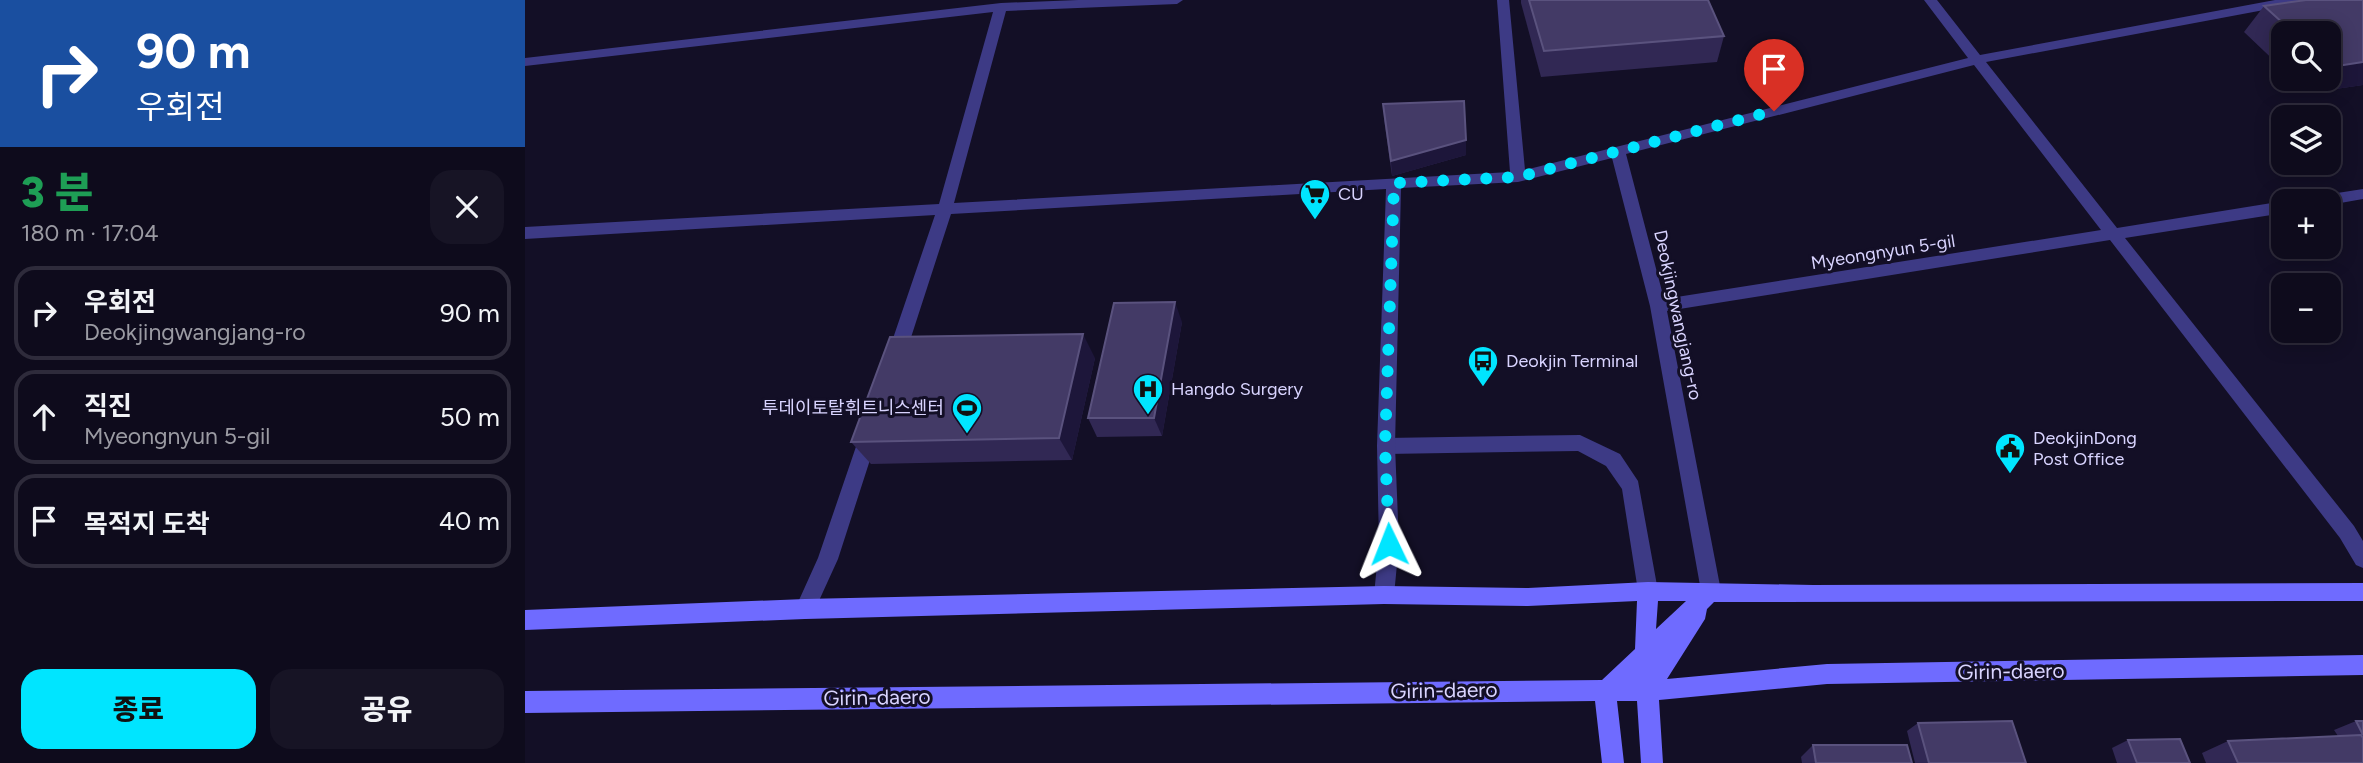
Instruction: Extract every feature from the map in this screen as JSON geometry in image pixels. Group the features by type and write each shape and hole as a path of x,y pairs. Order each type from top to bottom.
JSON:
{"street":[{"path":"525,62 1001,7 1177,0"},
{"path":"1503,0 1518,177"},
{"path":"1930,0 2347,532 2363,559"},
{"path":"525,233 1518,177 1976,60 2296,0"},
{"path":"889,377 945,208 1001,7"},
{"name":"Deokjingwangjang-ro","path":"1618,151 1658,306 1711,591"},
{"path":"1384,595 1389,544 1385,446 1394,183"},
{"path":"2341,197 2363,194"},
{"name":"Myeongnyun 5-gil","path":"1658,306 2271,209"},
{"path":"805,609 828,559 876,416"},
{"path":"1385,446 1580,443 1613,460 1631,487 1648,591 1645,653 1652,763"},
{"path":"525,620 805,609 1384,595 1528,597 1648,591 1813,594 2363,592"},
{"path":"1613,763 1605,691 1711,591"},
{"path":"1647,691 1711,591"},
{"name":"Girin-daero","path":"525,702 1526,688 1647,691 1826,674 2363,666"}],"building":[{"path":"1529,0 1708,0 1724,36 1544,51"},
{"path":"2306,0 2363,0 2363,62 2341,65 2341,21 2281,21 2264,6"},
{"path":"1464,101 1466,140 1391,161 1383,104"},
{"path":"1175,302 1154,418 1088,418 1114,303"},
{"path":"1083,334 1059,438 851,442 890,337"},
{"path":"2012,721 2026,763 1929,763 1918,723"},
{"path":"2356,721 2363,721 2363,735"},
{"path":"2361,735 2363,763 2238,763 2228,741"},
{"path":"2180,739 2190,763 2137,763 2128,740"},
{"path":"1813,745 1907,745 1912,763 1816,763"}],"place":[{"name":"CU","path":"1315,221"},
{"name":"Deokjin Terminal","path":"1483,388"},
{"name":"Hangdo Surgery","path":"1148,416"},
{"name":"투데이토탈휘트니스센터","path":"967,435"},
{"name":"DeokjinDong Post Office","path":"2010,475"}],"route":[{"path":"1389,544 1385,446 1394,183 1518,177 1774,111"}]}
